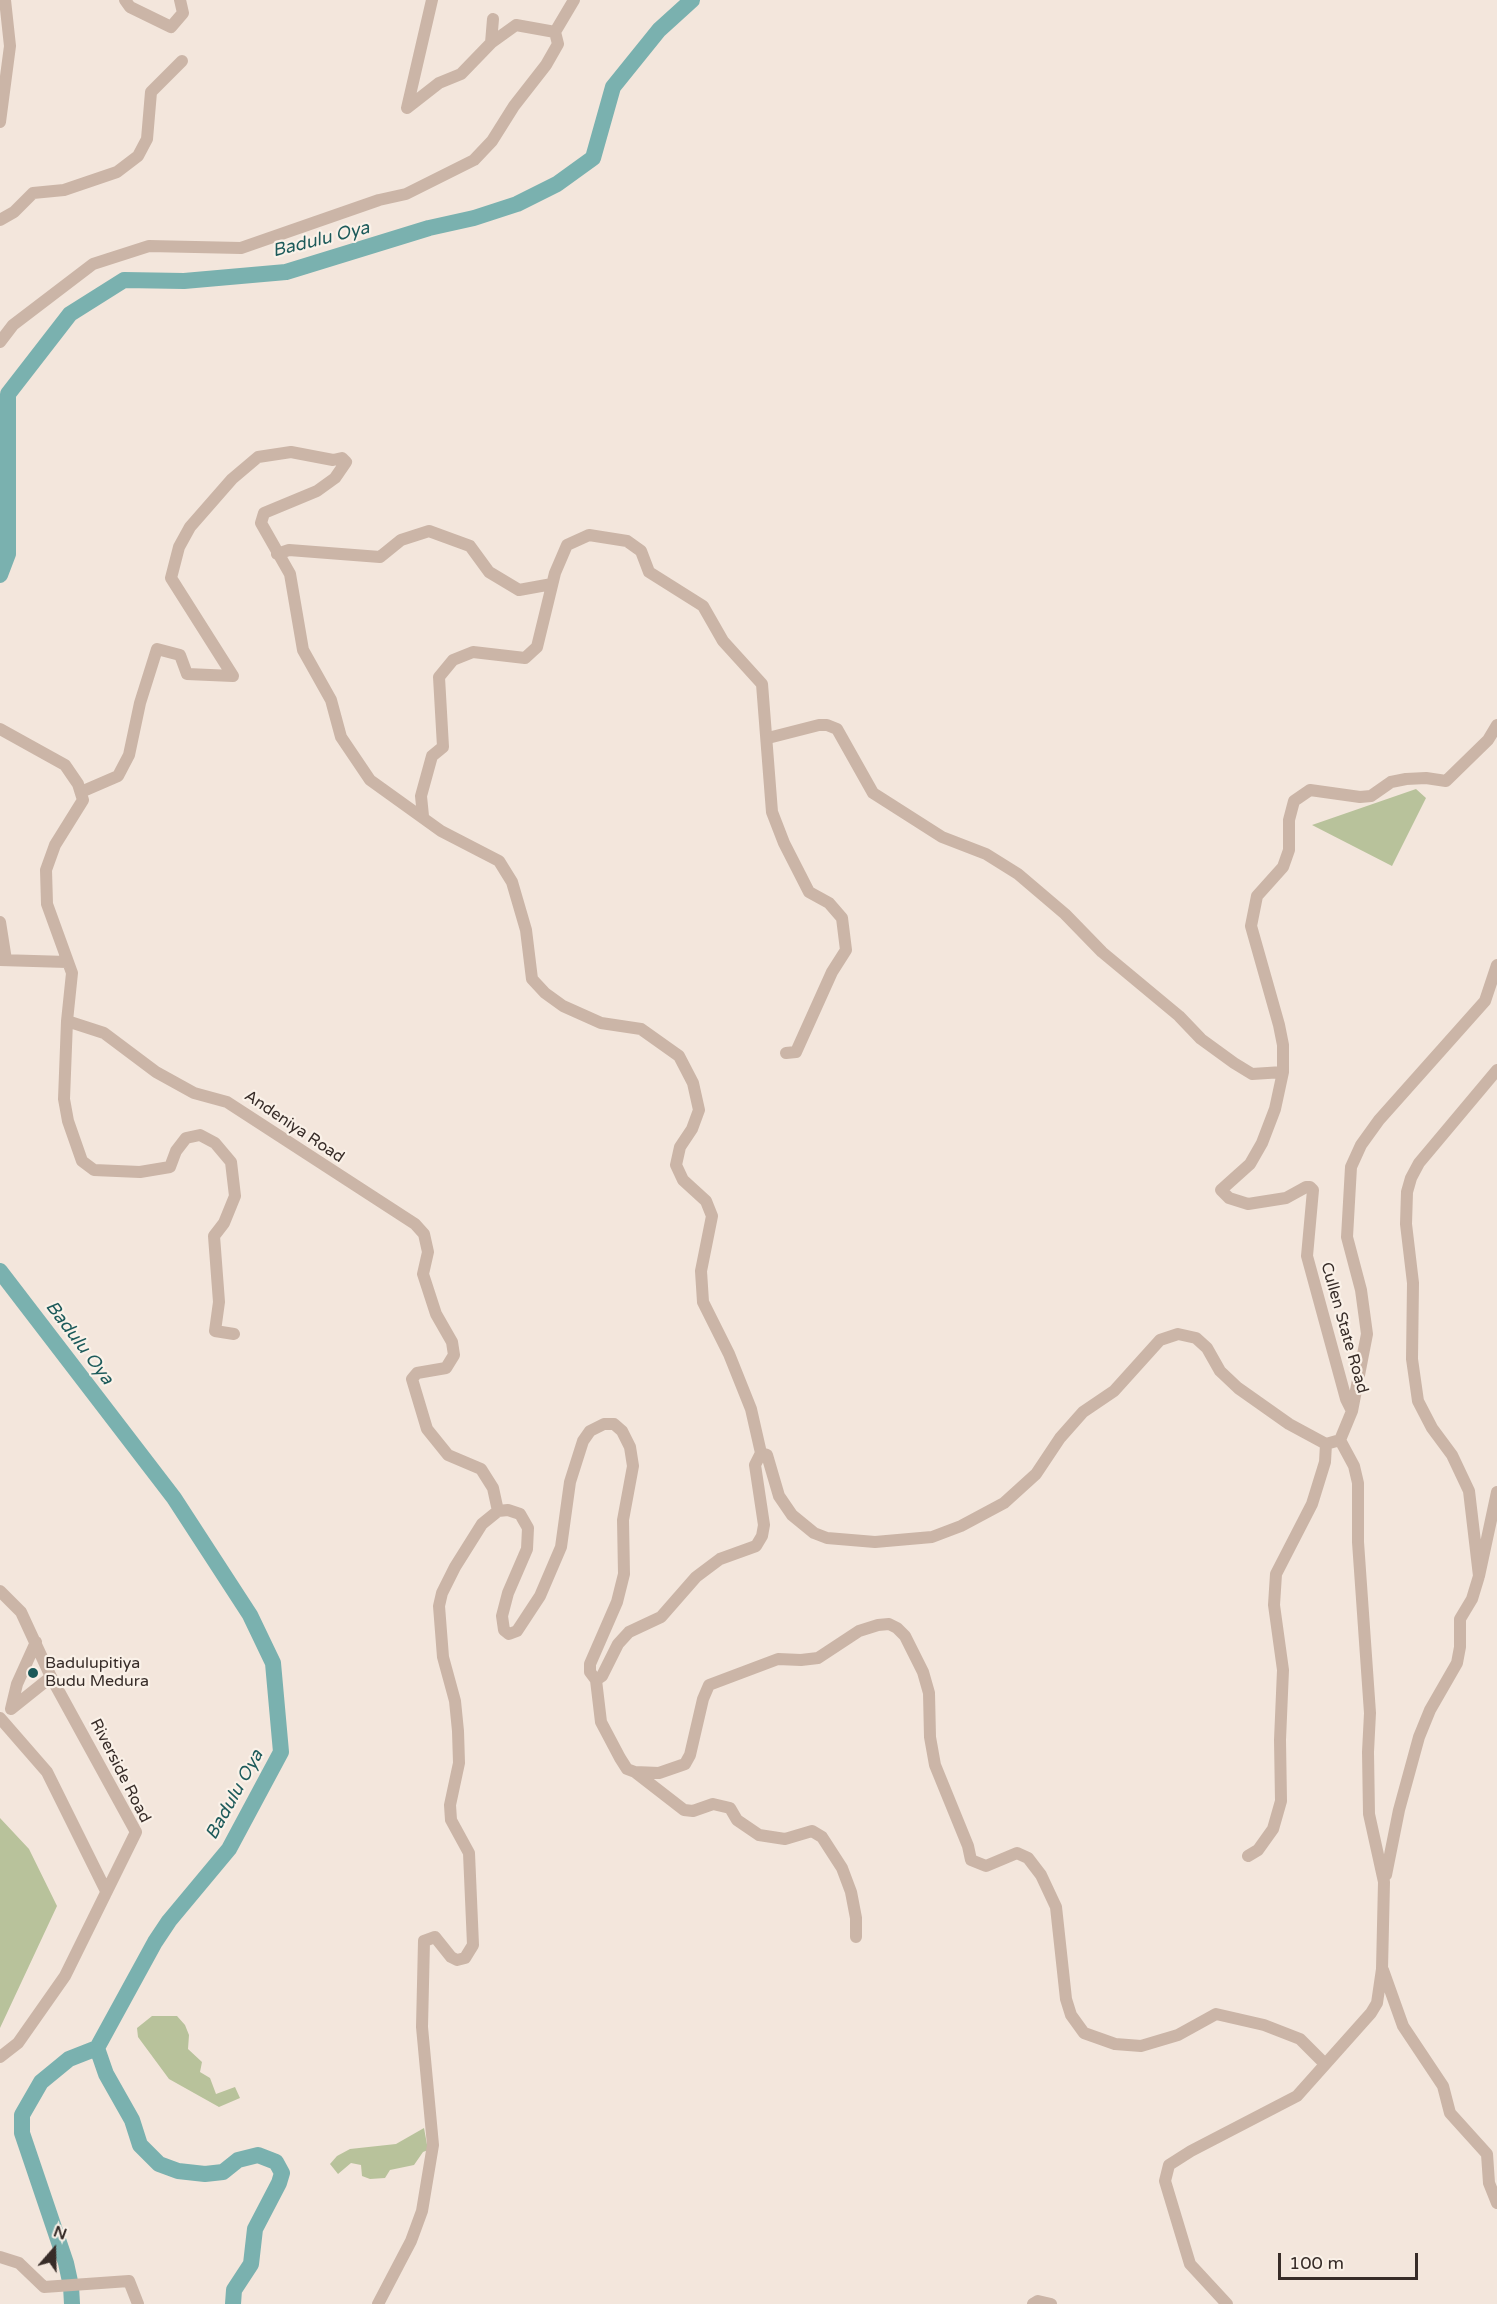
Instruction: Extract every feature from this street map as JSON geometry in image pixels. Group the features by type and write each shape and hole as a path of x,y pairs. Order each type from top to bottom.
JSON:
{"street":[{"path":"0,122 10,46 6,0"},
{"path":"125,0 130,7 171,27 183,13 180,0"},
{"path":"432,0 407,108 439,83 461,74 491,43 516,25 555,32"},
{"path":"0,342 13,325 93,264 149,246 241,248 379,200 406,194 474,160 492,141 514,106 546,65 558,44 555,32 574,0"},
{"path":"491,43 493,20"},
{"path":"0,220 14,212 33,193 64,190 117,172 138,156 147,139 145,111 151,92 182,61"},
{"path":"81,792 118,776 129,755 157,649 180,655 188,674 233,676 171,578 180,547 190,527 232,479 258,457 291,452 333,460 342,458 345,462 335,478 317,492 264,513 261,523 290,574 303,650 331,700 341,737 370,780 396,801 423,816 441,831 499,861 512,882 526,930 531,979 563,1006 601,1023 641,1029 679,1056 693,1083 699,1110 680,1147 676,1165 683,1180 706,1201 712,1216 701,1271 703,1302 729,1354 751,1409 761,1452 755,1465 764,1525 762,1536 756,1546 720,1559 696,1577 661,1617 629,1632 618,1644 602,1676 596,1680"},
{"path":"277,554 289,550 380,557 401,540 429,531 470,546 489,572 519,590 552,584"},
{"path":"423,816 421,796 432,756 443,747 439,677 453,660 473,652 525,658 537,647 552,584 567,545 589,535 627,541 641,551 650,572 703,606 723,641 762,684 772,812 784,843 809,892 829,903 842,918 846,950 832,972 796,1052 786,1053"},
{"path":"768,738 819,725 827,724 837,729 873,793 942,837 986,854 1018,874 1065,914 1102,952 1179,1016 1201,1039 1234,1063 1252,1074 1283,1072"},
{"name":"Cullen State Road","path":"1352,1411 1346,1399 1307,1256 1313,1190 1306,1187 1286,1198 1248,1204 1229,1198 1221,1191 1250,1164 1262,1143 1275,1109 1283,1072 1283,1046 1279,1025 1251,926 1257,896 1283,867 1289,850 1290,820 1294,801 1310,790 1360,797 1371,796 1391,782 1406,779 1426,778 1446,781 1488,740 1497,725"},
{"path":"0,729 65,765 81,792 83,800 55,845 46,870 47,904 72,973 64,1099 68,1121 81,1161 94,1170 140,1172 170,1167 176,1151 186,1138 200,1135 215,1143 231,1162 235,1196 224,1223 213,1236 219,1302 215,1331 234,1334"},
{"path":"0,922 3,960 67,962"},
{"path":"1384,1882 1369,1814 1370,1713 1358,1542 1359,1483 1340,1440 1352,1411 1367,1334 1361,1290 1347,1237 1351,1167 1361,1145 1379,1120 1485,1000 1497,965"},
{"name":"Andeniya Road","path":"68,1021 104,1033 156,1072 194,1093 227,1102 365,1194 415,1224 424,1234 428,1252 423,1274 435,1314 452,1342 454,1355 446,1368 417,1373 412,1379 427,1429 448,1455 481,1469 493,1488 498,1511"},
{"path":"1479,1576 1468,1491 1452,1455 1432,1428 1418,1401 1412,1359 1413,1283 1406,1224 1407,1192 1419,1163 1497,1070"},
{"path":"761,1452 767,1455 779,1496 792,1515 814,1533 827,1538 874,1542 932,1537 961,1526 1004,1503 1036,1474 1060,1438 1083,1412 1114,1391 1160,1340 1178,1334 1196,1338 1207,1348 1220,1371 1238,1388 1289,1424 1326,1444 1340,1440"},
{"path":"378,2304 411,2241 422,2211 433,2145 422,2027 424,1941 435,1937 450,1957 457,1960 465,1958 473,1945 469,1853 451,1820 450,1805 459,1763 458,1731 455,1701 443,1658 439,1606 442,1593 454,1567 482,1524 498,1511 508,1510 520,1514 528,1528 527,1549 508,1593 502,1616 504,1630 509,1634 518,1631 540,1596 561,1547 570,1482 583,1441 590,1431 603,1424 614,1424 622,1431 630,1446 633,1466 623,1520 624,1574 617,1602 590,1664 590,1672 596,1680 601,1722 627,1769 684,1810 693,1811 712,1804 730,1808 737,1820 759,1835 785,1839 812,1831 822,1837 842,1868 856,1918 856,1937"},
{"path":"1248,1856 1258,1850 1273,1829 1281,1801 1283,1670 1274,1605 1276,1574 1312,1504 1325,1462 1326,1444"},
{"path":"1227,2304 1190,2264 1165,2181 1169,2166 1191,2151 1297,2096 1312,2082 1324,2063 1377,2003 1382,1969 1384,1882 1399,1809 1419,1737 1430,1710 1457,1663 1461,1647 1460,1619 1472,1599 1479,1576 1497,1492"},
{"name":"Riverside Road","path":"0,1591 21,1612 51,1677 136,1832 65,1976 18,2043 0,2056"},
{"path":"634,1772 659,1773 685,1764 690,1755 703,1699 709,1685 778,1659 818,1658 860,1631 889,1624 905,1636 923,1672 929,1694 930,1737 935,1766 968,1845 971,1860 986,1866 1017,1853 1028,1858 1041,1875 1056,1907 1066,1999 1071,2016 1084,2033 1115,2044 1141,2046 1178,2035 1216,2014 1264,2025 1300,2039 1324,2063"},
{"path":"11,1709 17,1684 36,1642"},
{"path":"51,1677 0,1718 46,1772 106,1891"},
{"path":"1382,1969 1403,2026 1443,2086 1450,2114 1487,2154 1489,2183 1497,2203"},
{"path":"0,2257 19,2263 44,2287 129,2281 138,2304"},
{"path":"1033,2304 1038,2301 1051,2304"}],"green space":[{"path":"1416,789 1426,798 1392,866 1312,825"},
{"path":"0,1818 29,1849 57,1906 0,2028"},
{"path":"152,2016 177,2016 185,2025 189,2035 188,2049 202,2062 200,2072 210,2078 216,2094 235,2087 240,2098 219,2107 169,2079 138,2037 137,2028"},
{"path":"424,2128 428,2150 423,2152 414,2165 390,2170 385,2178 370,2179 362,2176 361,2165 351,2163 338,2174 330,2164 337,2156 350,2149 396,2144"}],"waterway":[{"name":"Badulu Oya","path":"0,575 8,554 8,394 70,314 124,280 184,281 286,272 429,228 474,218 517,204 557,184 593,158 613,87 659,30 692,0"},
{"name":"Badulu Oya","path":"0,1271 174,1498 250,1615 273,1663 281,1752 229,1849 169,1921 155,1942 97,2048 69,2059 41,2082 22,2115 22,2133 66,2263 72,2304"},
{"path":"97,2048 106,2074 132,2120 140,2145 159,2164 178,2171 205,2174 223,2172 238,2160 258,2155 276,2162 282,2173 255,2229 251,2264 234,2290 233,2304"}],"place":[{"name":"Badulupitiya Budu Medura","path":"33,1673"}]}
